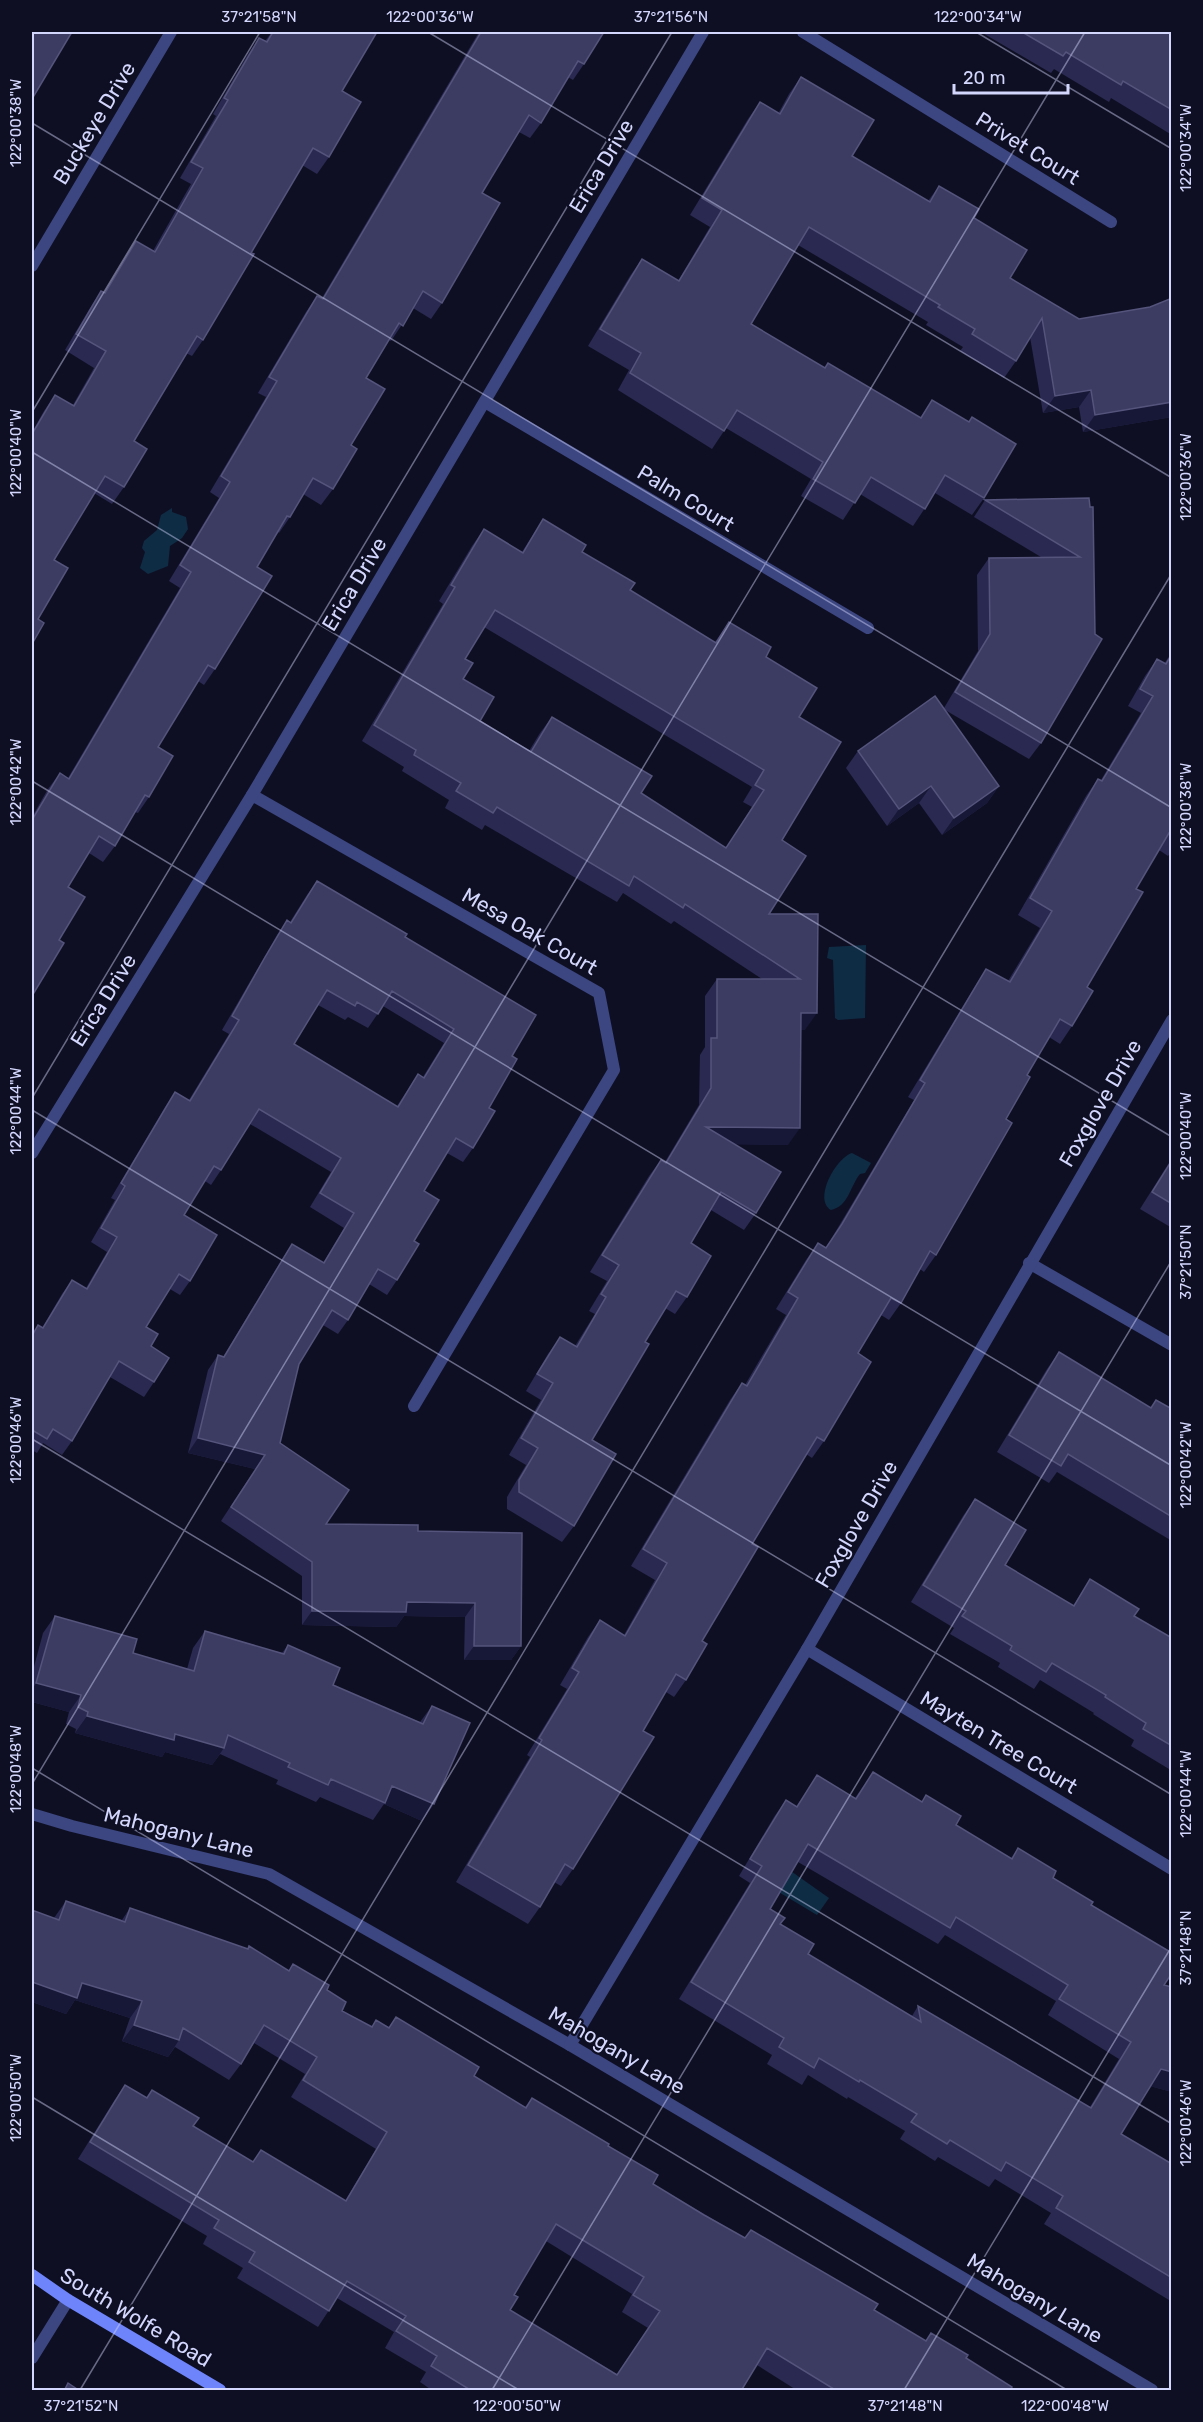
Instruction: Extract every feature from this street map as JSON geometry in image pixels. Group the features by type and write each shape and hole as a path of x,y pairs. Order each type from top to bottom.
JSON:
{"main road":[{"name":"South Wolfe Road","path":"32,2275 68,2300 220,2391"}],"street":[{"name":"Buckeye Drive","path":"32,266 171,32"},
{"name":"Erica Drive","path":"32,1153 252,795 703,32"},
{"name":"Privet Court","path":"803,32 1111,222"},
{"name":"Palm Court","path":"484,402 868,628"},
{"name":"Mesa Oak Court","path":"252,795 599,993 615,1070 414,1406"},
{"name":"Foxglove Drive","path":"570,2045 807,1649 1172,1020"},
{"path":"1029,1263 1172,1345"},
{"name":"Mayten Tree Court","path":"807,1649 1172,1869"},
{"name":"Mahogany Lane","path":"32,1814 72,1826 269,1874 570,2045 1152,2391"},
{"path":"32,2358 68,2300"}],"water":[{"path":"172,508 172,512 186,517 188,529 182,538 170,546 168,566 148,574 140,568 145,552 142,548 144,541 157,530 161,515"},
{"path":"866,945 865,1018 838,1020 835,1018 833,960 827,958 829,947"},
{"path":"852,1153 871,1163 865,1173 860,1174 842,1204 831,1210 826,1205 824,1197 829,1179 839,1162"},
{"path":"778,1862 829,1898 817,1915 762,1882"}],"building":[{"path":"32,32 72,32 32,99"},
{"path":"273,32 377,32 342,91 361,102 329,157 313,148 203,340 197,336 134,441 147,449 124,487 105,476 54,560 68,568 38,619 44,623 32,644 32,434 55,395 74,406 106,351 76,334 101,291 105,293 136,241 155,252 203,168 191,162 228,100 224,98 259,38 267,42"},
{"path":"481,32 604,32 584,64 578,61 541,123 529,115 482,193 500,203 442,303 423,291 403,326 399,323 366,378 385,389 351,445 357,449 333,489 313,478 290,517 287,516 257,567 272,576 215,669 208,665 158,747 173,756 149,797 145,795 115,846 99,836 68,887 85,897 59,940 64,943 32,996 32,820 60,773 69,779 191,572 180,565 230,482 221,476 277,381 269,377 317,296 323,299"},
{"path":"1022,32 1172,32 1172,110 1123,81 1121,85 1066,52 1063,56"},
{"path":"801,77 874,120 852,156 930,202 939,186 979,209 974,218 1027,250 1010,278 1079,319 1150,307 1172,298 1172,402 1095,415 1091,390 1055,396 1042,318 1016,361 972,334 975,329 938,307 940,305 809,227 751,324 825,368 828,363 921,418 932,400 969,422 972,417 1016,444 984,498 945,475 925,509 871,477 855,503 813,479 823,462 737,410 724,431 630,373 641,353 600,329 642,259 679,281 722,210 702,198 760,102 780,114"},
{"path":"1089,498 1090,507 1093,507 1095,634 1102,639 1041,743 955,692 990,634 989,558 1080,557 985,500"},
{"path":"543,519 586,545 582,552 635,583 630,590 716,643 729,622 771,647 766,657 817,688 799,717 841,742 782,840 806,856 769,914 818,914 817,1013 801,1013 800,1128 706,1127 781,1172 756,1213 721,1192 691,1243 711,1256 687,1297 676,1291 645,1342 649,1344 592,1440 616,1454 574,1526 519,1492 519,1480 538,1448 521,1438 553,1383 537,1374 560,1337 577,1347 606,1297 601,1294 619,1265 602,1255 661,1160 666,1163 711,1088 711,1038 717,1038 717,979 800,979 685,904 683,908 634,876 629,886 497,807 493,813 456,791 461,783 414,755 416,750 374,725 455,587 451,585 484,529 523,553","holes":["495,610 764,770 755,785 764,790 726,848 641,793 652,776 552,717 531,752 480,721 494,697 463,679 473,663 465,659"]},
{"path":"1172,654 1172,834 1169,833 1136,889 1143,892 1087,987 1093,991 1072,1026 1060,1019 1027,1075 1030,1077 1006,1119 1012,1123 936,1255 930,1251 901,1303 891,1298 858,1353 871,1362 824,1441 817,1437 752,1544 758,1547 702,1641 707,1644 686,1680 676,1674 643,1731 654,1737 573,1869 565,1864 540,1907 468,1865 542,1740 539,1738 579,1672 572,1668 600,1620 625,1636 667,1563 643,1549 742,1383 747,1386 798,1298 788,1292 818,1243 826,1248 842,1224 925,1083 920,1080 986,969 1010,982 1052,911 1030,898 1098,779 1102,781 1153,696 1140,689 1157,659 1166,664"},
{"path":"935,696 999,786 954,818 931,786 899,809 858,751"},
{"path":"317,881 407,934 405,937 536,1015 512,1056 517,1059 489,1108 495,1111 473,1148 456,1138 424,1191 439,1200 414,1241 419,1244 397,1280 378,1269 348,1320 332,1310 299,1364 280,1443 349,1490 326,1524 418,1525 418,1531 522,1533 521,1646 474,1646 475,1603 407,1602 406,1612 312,1611 312,1562 231,1507 265,1455 198,1438 218,1355 224,1357 292,1244 324,1263 354,1213 320,1193 341,1158 259,1109 221,1170 214,1166 184,1215 217,1235 190,1281 179,1274 146,1327 158,1334 151,1346 169,1358 154,1382 119,1361 72,1441 53,1429 47,1439 32,1430 32,1336 38,1325 43,1328 72,1280 87,1289 117,1237 101,1228 125,1186 121,1183 175,1092 190,1101 239,1020 232,1016 264,959 287,920 291,923","holes":["327,990 355,1006 357,1002 378,1014 392,991 454,1029 424,1078 418,1074 398,1107 294,1044"]},
{"path":"1172,1160 1172,1204 1152,1192"},
{"path":"1059,1352 1151,1408 1156,1400 1172,1409 1172,1517 1068,1454 1061,1466 1009,1435"},
{"path":"975,1499 1026,1530 1005,1565 1074,1606 1090,1579 1139,1609 1134,1616 1172,1638 1172,1746 1143,1729 1146,1723 1105,1697 1106,1695 1052,1663 1046,1672 1010,1650 1012,1646 962,1616 966,1611 923,1585"},
{"path":"55,1616 137,1639 133,1653 194,1671 205,1631 284,1654 288,1645 340,1668 333,1685 423,1724 432,1706 470,1723 434,1804 392,1786 385,1803 331,1779 328,1785 288,1767 290,1763 228,1735 224,1748 175,1734 174,1740 87,1716 88,1712 78,1707 81,1695 36,1683"},
{"path":"873,1772 922,1802 926,1795 961,1816 956,1825 1012,1859 1018,1848 1056,1871 1053,1878 1093,1902 1091,1905 1172,1953 1172,1973 1164,1985 1172,1987 1172,2072 1161,2069 1121,2134 1172,2164 1172,2278 1056,2208 1063,2196 1006,2162 1001,2171 950,2140 947,2144 911,2122 917,2114 819,2058 814,2068 779,2047 784,2038 691,1982 762,1866 750,1859 786,1800 797,1807 817,1775 856,1799","holes":["808,1844 950,1928 956,1917 1068,1985 1059,1999 1131,2042 1091,2108 918,2006 921,2022 808,1954 814,1944 780,1924 785,1918 770,1909"]},
{"path":"66,1901 125,1922 130,1908 248,1949 249,1946 289,1971 293,1964 329,1985 327,1990 346,2002 342,2011 372,2027 376,2020 389,2028 396,2017 479,2067 474,2076 526,2108 532,2098 658,2175 653,2184 704,2215 745,2238 751,2230 878,2304 874,2310 926,2341 931,2333 968,2355 966,2358 1012,2387 1010,2391 837,2391 767,2348 741,2391 472,2391 431,2366 437,2356 396,2331 406,2316 347,2281 329,2311 249,2262 255,2252 214,2228 219,2220 90,2142 125,2085 147,2098 152,2090 199,2118 193,2126 253,2162 261,2150 346,2201 387,2132 303,2080 317,2057 264,2025 241,2064 183,2028 179,2040 134,2025 142,2001 82,1983 77,1998 32,1982 32,1910 59,1920","holes":["556,2224 644,2277 633,2295 660,2311 617,2375 510,2310 518,2297 514,2295"]},
{"path":"68,2383 80,2391 64,2391"}]}
